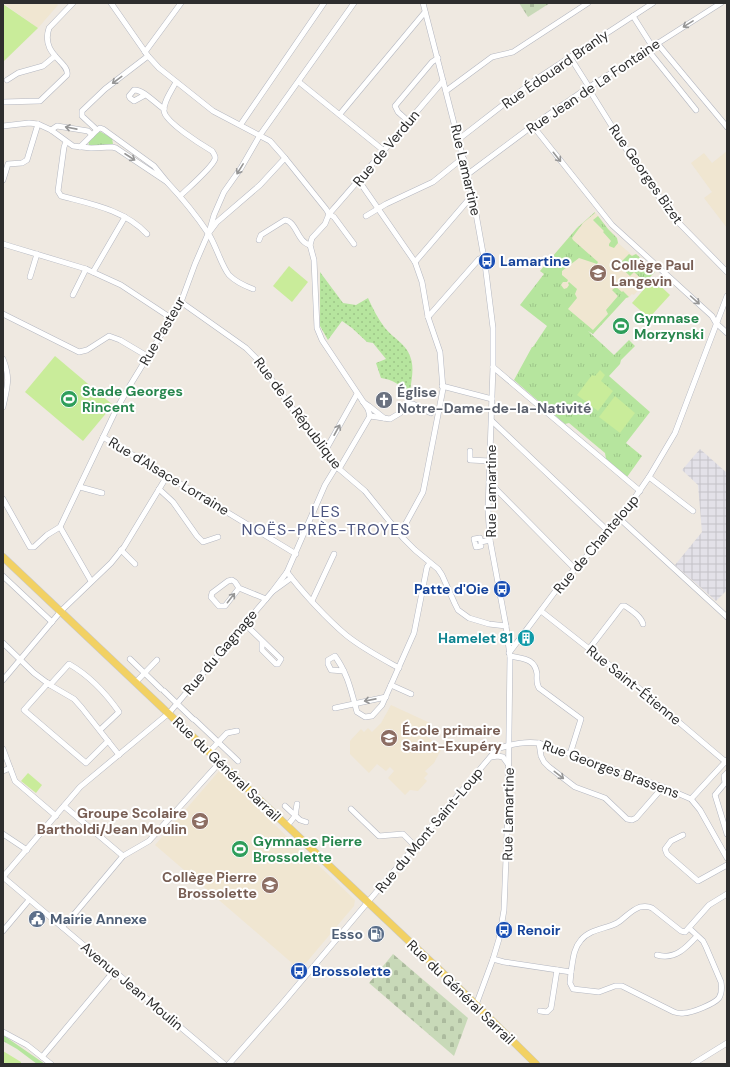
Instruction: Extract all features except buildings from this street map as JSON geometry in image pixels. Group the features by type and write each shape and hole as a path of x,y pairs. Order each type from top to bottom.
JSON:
{"main road":[{"name":"Rue du Général Sarrail","path":"3,557 476,1005 536,1064"}],"street":[{"path":"3,102 40,101 67,75 68,72 66,68 50,50 48,44 48,32 49,28 73,3"},
{"path":"111,3 147,54 159,68 213,111 270,141 322,202 329,214 334,217 354,244"},
{"path":"97,130 82,116 82,110 147,54 181,3"},
{"path":"240,124 324,3"},
{"path":"208,234 224,192 241,168 260,135 354,3"},
{"name":"Rue Lamartine","path":"423,3 468,174 484,257 492,311 492,421 488,510 490,540 510,654 509,765 504,910 494,959 476,1005"},
{"path":"446,91 492,57 513,52 588,3"},
{"name":"Rue Édouard Branly","path":"459,139 535,80 653,3"},
{"name":"Rue Jean de La Fontaine","path":"468,174 588,88 721,3"},
{"path":"340,114 425,12"},
{"path":"633,16 696,110"},
{"path":"652,46 727,127"},
{"path":"7,80 18,73 43,66 55,56"},
{"name":"Rue Georges Bizet","path":"570,57 638,168 676,220 727,272"},
{"path":"408,121 398,112 395,106 432,62 438,58"},
{"name":"Rue de Verdun","path":"310,245 312,238 325,224 329,214 359,181 383,150 443,81"},
{"path":"176,82 164,106 166,117 215,155 215,158 208,168 180,196"},
{"path":"299,82 383,150"},
{"path":"145,95 164,109"},
{"path":"3,126 29,123 38,124 50,130 73,146 116,148 167,182"},
{"path":"3,180 8,164 22,163 26,160 38,124"},
{"path":"50,130 57,126 88,131 92,135"},
{"path":"533,126 612,225 712,316 727,333"},
{"path":"80,147 100,128 154,166 180,196 208,234 217,248 229,274 237,281 253,289"},
{"path":"116,148 118,140"},
{"path":"66,142 64,147 58,193 61,196 115,211 140,227 147,234"},
{"name":"Rue Pasteur","path":"60,527 128,387 181,302 208,234 228,211 260,185 285,158"},
{"path":"366,216 378,208 433,182 459,161 464,159"},
{"path":"359,181 415,262 422,282 428,317 440,352 442,386 423,492 400,534"},
{"path":"415,262 470,198 473,197"},
{"path":"219,204 222,208 228,211"},
{"path":"93,272 125,217"},
{"path":"259,240 261,235 285,220 292,225 302,240 306,244 310,245 314,260 317,328 322,340 369,414 390,419 395,416 406,404 413,404 431,413"},
{"path":"3,244 93,272 121,285 171,318"},
{"path":"30,277 37,254"},
{"path":"428,317 479,259 484,257"},
{"path":"73,295 86,269"},
{"name":"Rue de Chanteloup","path":"510,654 557,588 620,519 649,478 675,434 727,296"},
{"name":"Rue de la République","path":"181,302 241,344 256,358 324,453 338,468 365,491 400,534 442,575 455,604 462,614 468,618 489,624 506,626"},
{"path":"3,314 79,352 87,350 109,336 120,340 147,356"},
{"path":"3,359 9,379 3,407"},
{"path":"493,368 640,491"},
{"path":"442,386 492,399"},
{"path":"324,453 357,394"},
{"path":"362,402 385,418"},
{"path":"369,414 375,410"},
{"name":"Rue du Gagnage","path":"3,877 81,785 169,714 272,592 287,572 296,554 325,485 338,468 369,414"},
{"path":"492,421 609,532"},
{"name":"Rue d'Alsace Lorraine","path":"104,437 296,554"},
{"path":"470,451 470,460 490,461"},
{"path":"3,680 61,611 111,563 121,550 168,476"},
{"path":"649,478 693,511"},
{"path":"489,482 575,568"},
{"path":"80,487 102,493"},
{"path":"159,489 173,502 203,542 218,537"},
{"path":"3,499 30,547 33,548 47,535 60,527 91,582"},
{"path":"620,519 727,617"},
{"path":"481,542 490,540"},
{"path":"121,550 135,564"},
{"path":"312,600 334,554"},
{"path":"344,671 348,679 357,712 365,717 372,716 382,705 414,633 424,583 430,563"},
{"path":"287,572 346,635 358,644 399,668"},
{"path":"3,576 52,622"},
{"name":"Rue du Gagnage","path":"272,592 291,578"},
{"path":"239,588 225,606 219,606 211,597 212,593 228,581 235,582 239,588 266,599"},
{"path":"589,648 622,606 625,606 631,610 642,620 643,624"},
{"name":"Rue Saint-Étienne","path":"541,611 635,685 726,762"},
{"path":"245,624 281,659 278,664 262,650 262,641"},
{"path":"3,643 49,684 74,699 119,754"},
{"path":"510,654 534,663 536,666 537,684 539,688 579,716 581,719 570,754"},
{"path":"130,659 238,761"},
{"path":"136,682 157,660"},
{"path":"100,730 119,712 110,698 88,677 69,664 24,710 86,763 108,741"},
{"path":"391,685 411,694"},
{"path":"335,708 386,697"},
{"path":"209,752 227,733 237,731"},
{"name":"Rue Georges Brassens","path":"508,745 530,742 539,743 691,798 725,850 727,858"},
{"path":"539,743 541,756 549,767 575,787 605,798 627,819 632,820 636,818 663,787"},
{"name":"Rue du Mont Saint-Loup","path":"229,1064 491,757 498,749 508,745"},
{"path":"3,749 17,783 56,816"},
{"name":"Rue du Mont Saint-Loup","path":"491,757 503,757 509,765"},
{"path":"62,927 123,856 149,841 220,762"},
{"path":"691,798 726,762"},
{"path":"3,771 10,768"},
{"path":"727,773 724,776 725,783 715,795 727,834"},
{"path":"287,826 295,816 298,804"},
{"path":"64,806 123,856"},
{"path":"285,806 300,820 306,822"},
{"path":"351,809 379,836 403,834 415,846"},
{"path":"3,834 27,850"},
{"path":"683,835 671,841 665,849 667,854 698,881 727,865"},
{"name":"Avenue Jean Moulin","path":"3,877 224,1064"},
{"path":"689,928 703,941 724,985 721,994 714,1002 682,1014 674,1012 622,986 615,986 599,992 573,989 570,983 576,946 581,939 588,934 616,923 635,909 647,906 652,908 681,931 685,932 709,905 727,894"},
{"path":"3,931 29,900"},
{"path":"657,955 663,957 672,956 681,952 697,936"},
{"path":"494,959 504,962 571,972"},
{"path":"540,1011 550,1011 557,970"},
{"path":"42,1057 114,971"},
{"path":"3,1032 27,1046 51,1064"},
{"path":"693,1064 727,1042"}],"shaded area":[{"path":"3,3 56,3 58,5 38,28"},
{"path":"727,151 727,228 704,198 712,192 691,163 704,153 712,163"},
{"name":"Collège Paul Langevin","path":"595,212 617,238 618,243 632,255 636,254 655,272 634,295 632,294 626,298 593,334 586,329 539,280 544,274 540,271 577,228"},
{"path":"700,449 727,473 727,590 716,601 675,565 702,532 698,485 682,470"},
{"name":"École primaire Saint-Exupéry","path":"391,705 430,723 426,736 442,748 434,763 425,771 428,774 424,778 427,781 418,791 410,790 405,795 388,778 394,771 390,767 386,771 377,764 369,773 350,754 350,741 361,729 364,732 368,728 372,732 381,723"},
{"name":"Collège Pierre Brossolette","path":"219,771 299,848 299,852 309,860 312,859 355,900 354,906 300,970 155,845"}],"green space":[{"path":"519,3 550,3 528,17"},
{"path":"3,4 38,28 3,62"},
{"path":"99,131 112,138 113,144 89,145 88,141"},
{"path":"595,212 583,223 572,238 598,262 597,264 579,258 562,271 562,275 568,280 567,282 563,282 561,285 564,289 567,288 569,282 577,289 575,294 577,298 568,309 593,330 608,314 606,310 618,296 612,290 616,287 629,297 626,298 593,334 588,331 614,355 629,340 635,346 621,360 620,364 609,376 650,412 626,443 642,456 627,477 606,459 605,453 569,423 565,424 514,380 532,347 547,326 520,305 544,274 540,271 577,228"},
{"path":"598,216 617,238 618,243 614,248 609,246 611,241 593,220"},
{"path":"629,254 632,256 636,254 655,272 645,282 634,272 630,276 618,265"},
{"path":"289,266 308,282 292,302 273,286"},
{"path":"320,272 343,303 356,305 368,298 380,321 388,332 406,348 412,365 410,393 393,381 381,378 376,363 386,359 373,343 367,342 342,321 328,340 320,326"},
{"path":"653,279 670,295 649,318 632,303"},
{"name":"Stade Georges Rincent","path":"55,356 113,405 83,441 25,392"},
{"path":"600,370 605,375 601,381 613,391 598,411 577,395 592,375 595,376"},
{"path":"615,396 635,413 620,433 599,417"},
{"path":"28,773 42,785 36,793 21,781"},
{"path":"393,954 468,1018 454,1056 369,983"},
{"path":"3,1035 45,1064 37,1064 17,1049 3,1041"},
{"path":"3,1051 21,1062 21,1064 3,1064"}],"place":[{"name":"Lamartine","path":"487,261"},
{"name":"Collège Paul Langevin","path":"598,273"},
{"name":"Gymnase Morzynski","path":"621,326"},
{"name":"Stade Georges Rincent","path":"69,399"},
{"name":"Église Notre-Dame-de-la-Nativité","path":"384,400"},
{"name":"Patte d'Oie","path":"502,589"},
{"name":"Hamelet 81","path":"526,638"},
{"name":"École primaire Saint-Exupéry","path":"389,738"},
{"name":"Groupe Scolaire Bartholdi/Jean Moulin","path":"200,821"},
{"name":"Gymnase Pierre Brossolette","path":"240,849"},
{"name":"Collège Pierre Brossolette","path":"270,885"},
{"name":"Mairie Annexe","path":"37,919"},
{"name":"Renoir","path":"504,930"},
{"name":"Esso","path":"376,934"},
{"name":"Brossolette","path":"299,971"}],"district":[{"name":"LES NOËS-PRÈS-TROYES","path":"326,520"}]}
